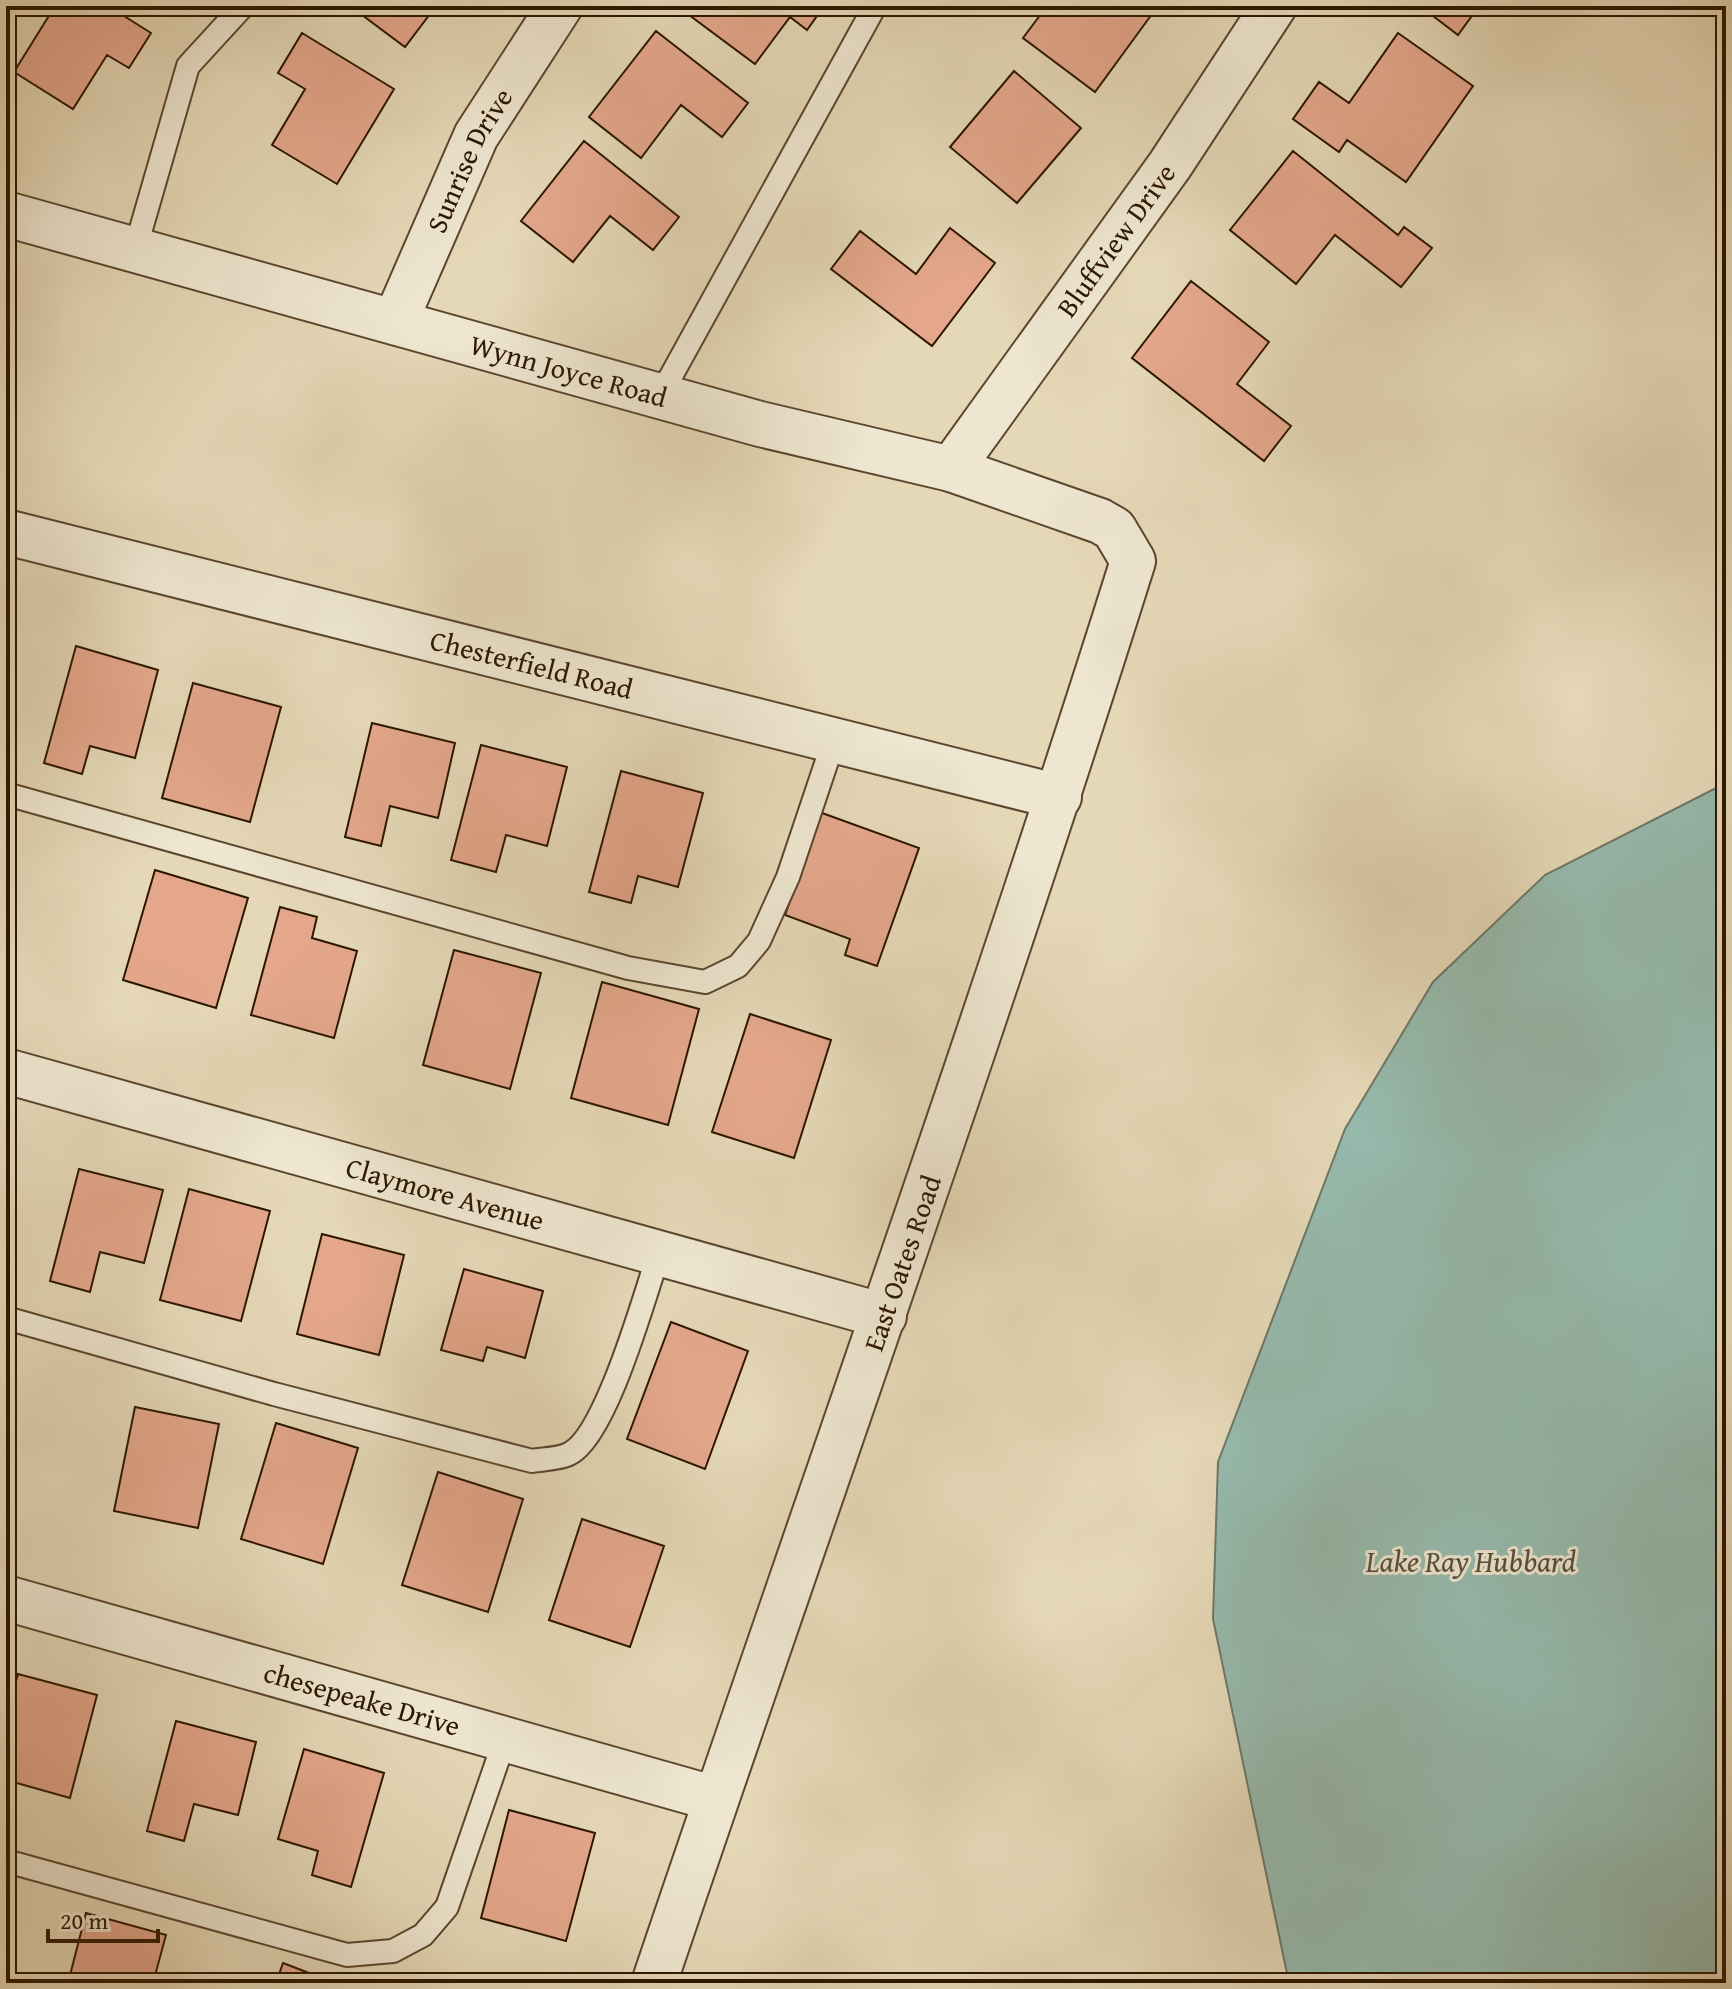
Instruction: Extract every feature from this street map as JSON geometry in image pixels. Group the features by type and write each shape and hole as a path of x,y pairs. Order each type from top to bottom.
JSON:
{"street":[{"name":"Sunrise Drive","path":"395,322 476,136 560,6"},
{"name":"Bluffview Drive","path":"951,469 1170,165 1274,6"},
{"name":"Wynn Joyce Road","path":"6,214 760,424 951,469 1100,521 1114,529 1123,541"},
{"name":"Chesterfield Road","path":"6,532 1059,797"},
{"name":"East Oates Road","path":"654,1983 1059,797 1133,561 1123,541"},
{"name":"Claymore Avenue","path":"6,1071 884,1316"},
{"name":"chesepeake Drive","path":"6,1598 716,1799"}],"lane":[{"path":"135,250 188,66 243,6"},
{"path":"660,396 875,6"},
{"path":"6,794 628,968 705,982 738,966 759,941 788,877 834,740"},
{"path":"6,1318 288,1398 532,1461 569,1454 587,1438 614,1386 659,1253"},
{"path":"6,1861 347,1955 393,1951 423,1935 447,1907 505,1739"}],"water":[{"name":"Lake Ray Hubbard","path":"1726,783 1726,1983 1289,1983 1213,1619 1218,1462 1345,1129 1433,982 1545,875"}],"building":[{"path":"55,6 108,6 151,33 129,68 107,55 73,109 14,72"},
{"path":"350,6 436,6 405,47"},
{"path":"677,6 824,6 807,30 790,17 755,64"},
{"path":"1047,6 1142,6 1152,14 1095,92 1023,38"},
{"path":"1420,6 1479,6 1458,35"},
{"path":"656,31 748,103 722,137 681,105 641,158 589,117"},
{"path":"302,33 394,89 337,184 272,145 305,89 278,73"},
{"path":"1398,33 1473,86 1406,182 1347,140 1339,152 1293,119 1319,82 1349,103"},
{"path":"1014,71 1081,128 1017,203 950,147"},
{"path":"584,141 679,217 653,250 610,216 573,262 521,221"},
{"path":"1293,151 1398,235 1404,227 1432,248 1401,287 1335,235 1296,284 1230,230"},
{"path":"950,228 995,263 932,346 831,269 860,231 916,274"},
{"path":"1191,281 1269,342 1237,384 1291,426 1264,461 1132,358"},
{"path":"76,646 158,670 135,758 90,746 82,774 44,763"},
{"path":"193,683 281,707 250,822 162,798"},
{"path":"372,723 455,743 438,818 390,806 381,846 345,837"},
{"path":"481,745 567,767 547,846 506,835 496,872 451,860"},
{"path":"621,771 703,793 678,887 638,876 631,903 589,892"},
{"path":"822,813 919,848 877,966 845,955 850,939 785,915"},
{"path":"155,870 248,898 216,1008 123,980"},
{"path":"280,907 317,917 312,938 357,951 334,1038 251,1015"},
{"path":"454,950 541,973 510,1089 423,1065"},
{"path":"602,982 699,1009 668,1125 571,1098"},
{"path":"750,1014 831,1040 794,1158 712,1132"},
{"path":"79,1169 163,1190 144,1263 100,1252 90,1292 50,1281"},
{"path":"189,1189 270,1211 241,1321 160,1300"},
{"path":"322,1234 404,1255 379,1355 297,1334"},
{"path":"464,1269 543,1291 525,1358 487,1347 483,1361 441,1350"},
{"path":"671,1322 748,1351 705,1469 627,1439"},
{"path":"135,1407 219,1424 198,1528 114,1511"},
{"path":"276,1423 358,1448 323,1564 241,1539"},
{"path":"438,1472 523,1499 488,1612 402,1585"},
{"path":"582,1519 664,1546 630,1647 549,1620"},
{"path":"18,1674 97,1695 70,1798 6,1780 6,1717"},
{"path":"176,1721 256,1742 238,1815 194,1804 184,1841 147,1831"},
{"path":"304,1749 384,1773 351,1887 312,1875 318,1851 278,1839"},
{"path":"509,1810 595,1833 566,1941 481,1918"},
{"path":"6,1892 14,1895 6,1922"},
{"path":"86,1913 166,1935 153,1983 68,1983"},
{"path":"283,1963 335,1983 276,1983"}]}
